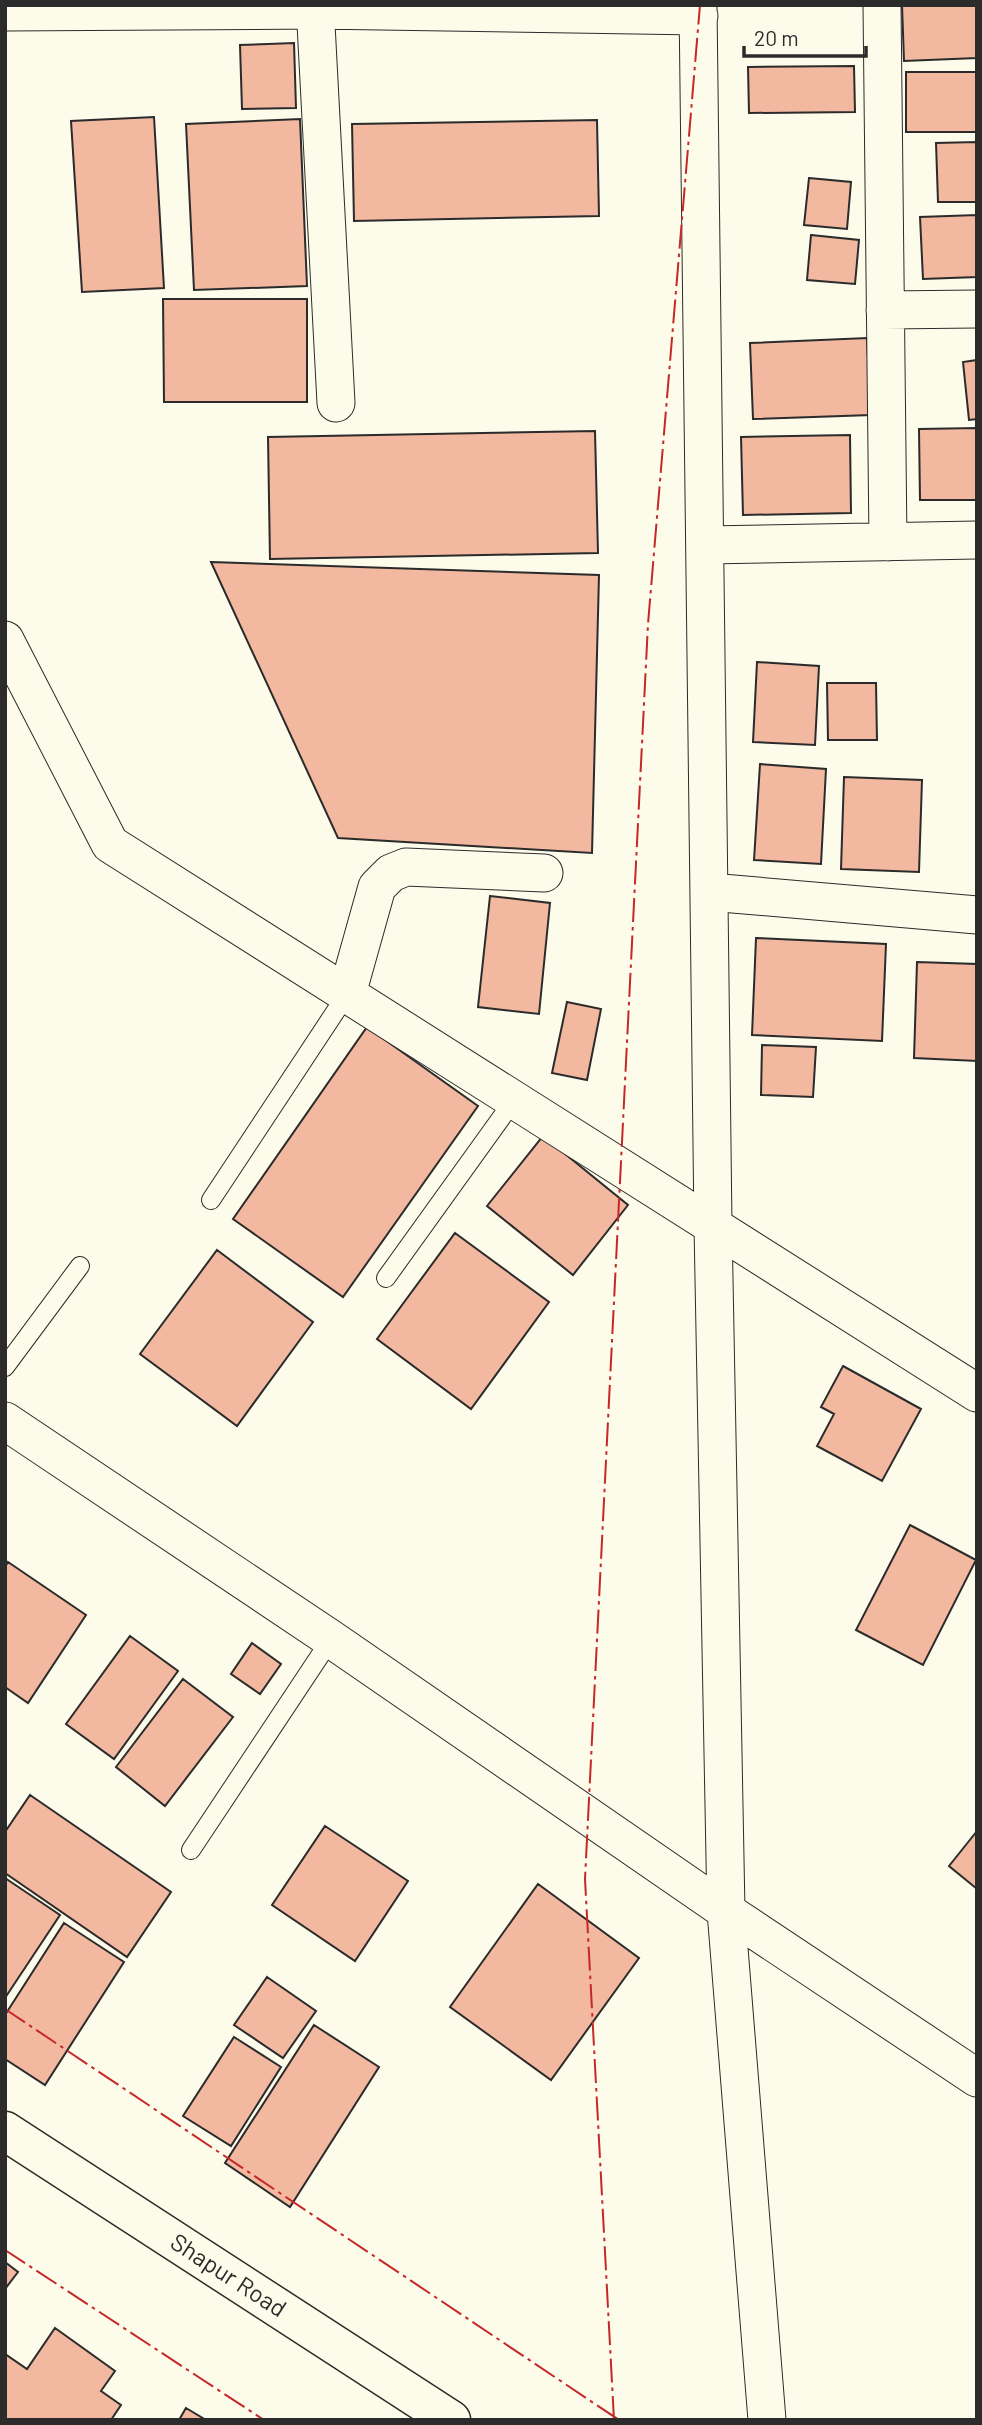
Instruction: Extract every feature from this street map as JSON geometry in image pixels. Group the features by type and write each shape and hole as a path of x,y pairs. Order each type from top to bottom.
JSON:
{"street":[{"path":"882,5 888,541"},
{"path":"315,8 336,402"},
{"path":"5,12 315,8 698,10 713,1226 726,1911 767,2420"},
{"path":"885,310 977,309"},
{"path":"706,545 977,540"},
{"path":"5,640 110,844 977,1393"},
{"path":"347,994 377,887 391,873 406,867 544,873"},
{"path":"710,892 977,915"},
{"path":"5,1421 331,1639 726,1911 977,2078"},
{"name":"Shapur Road","path":"5,2131 451,2420"}],"lane":[{"path":"211,1200 347,994"},
{"path":"386,1278 514,1100"},
{"path":"5,1367 80,1266"},
{"path":"191,1850 331,1639"}],"building":[{"path":"902,5 977,5 977,58 904,61"},
{"path":"294,43 296,108 242,109 240,45"},
{"path":"854,66 855,112 749,113 748,67"},
{"path":"906,72 977,72 977,132 906,132"},
{"path":"154,117 164,288 82,292 71,121"},
{"path":"300,119 307,286 194,290 186,124"},
{"path":"597,120 599,216 354,221 352,124"},
{"path":"977,142 977,202 938,202 936,143"},
{"path":"809,178 851,182 847,229 804,225"},
{"path":"977,215 977,277 923,279 920,217"},
{"path":"811,235 859,240 855,284 807,280"},
{"path":"163,299 307,299 307,402 164,402"},
{"path":"867,338 871,415 753,419 750,343"},
{"path":"977,360 977,419 969,420 963,362"},
{"path":"977,428 977,500 920,500 919,429"},
{"path":"595,431 598,553 270,559 268,437"},
{"path":"850,435 851,513 743,515 741,437"},
{"path":"211,562 599,575 592,853 338,838"},
{"path":"757,662 819,666 815,745 753,742"},
{"path":"827,683 876,683 877,740 828,740"},
{"path":"760,764 826,769 821,864 754,860"},
{"path":"844,777 922,780 919,872 841,869"},
{"path":"490,896 550,903 539,1014 478,1007"},
{"path":"756,938 886,944 882,1041 752,1035"},
{"path":"917,962 977,964 977,1061 914,1058"},
{"path":"567,1002 601,1009 587,1080 552,1073"},
{"path":"367,1027 478,1106 343,1297 233,1219"},
{"path":"762,1045 816,1047 813,1097 761,1095"},
{"path":"543,1136 628,1205 573,1275 487,1206"},
{"path":"455,1233 549,1302 471,1409 377,1339"},
{"path":"217,1250 313,1322 237,1426 140,1354"},
{"path":"843,1366 921,1409 882,1481 817,1446 834,1414 821,1407"},
{"path":"910,1525 976,1560 923,1665 856,1630"},
{"path":"8,1562 86,1615 28,1703 5,1687 5,1567"},
{"path":"130,1636 178,1671 114,1759 66,1724"},
{"path":"252,1643 281,1664 260,1694 231,1674"},
{"path":"183,1679 233,1717 165,1806 116,1767"},
{"path":"30,1795 171,1892 127,1957 5,1873 5,1832"},
{"path":"325,1826 408,1881 355,1961 272,1905"},
{"path":"977,1831 977,1889 949,1866"},
{"path":"5,1878 60,1915 5,1998"},
{"path":"538,1884 639,1958 551,2080 450,2007"},
{"path":"64,1923 124,1962 45,2085 5,2059 5,2015"},
{"path":"267,1977 316,2011 283,2058 234,2025"},
{"path":"314,2025 379,2067 290,2207 225,2163"},
{"path":"234,2037 281,2067 231,2146 183,2116"},
{"path":"5,2262 18,2272 5,2289"},
{"path":"55,2328 115,2371 101,2391 121,2405 111,2420 5,2420 5,2354 27,2369"},
{"path":"186,2408 206,2420 179,2420"}],"power":[{"path":"614,2420 585,1879 648,624 700,5"},
{"path":"5,2009 619,2420"},
{"path":"5,2250 264,2420"}]}
